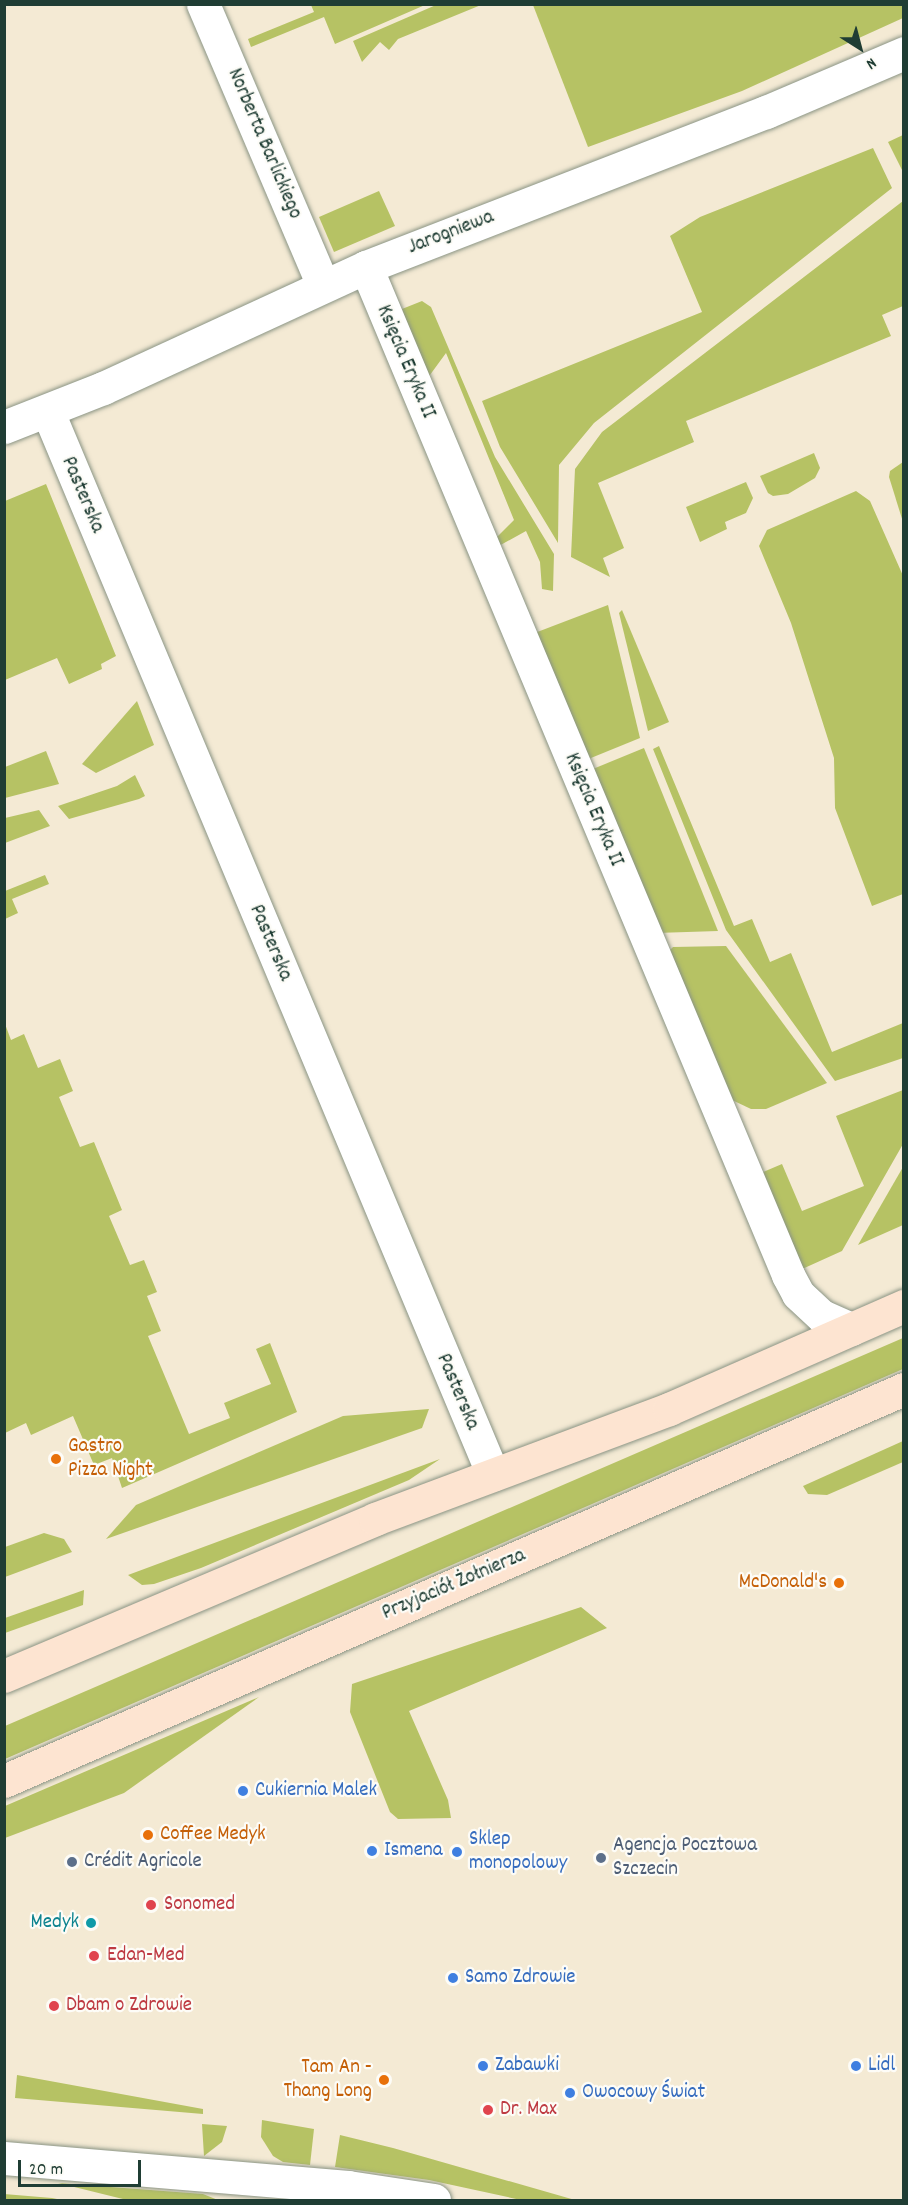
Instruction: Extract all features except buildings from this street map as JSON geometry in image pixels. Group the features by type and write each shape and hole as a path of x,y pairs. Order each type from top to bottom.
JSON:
{"street":[{"name":"Norberta Barlickiego","path":"202,4 323,285"},
{"name":"Jarogniewa","path":"4,427 48,412 366,267 745,120 903,53"},
{"name":"Księcia Eryka II","path":"366,267 792,1283 822,1316 851,1329"},
{"name":"Pasterska","path":"48,412 493,1474"},
{"path":"4,1676 209,1587 493,1474 659,1413 903,1306"},
{"name":"Przyjaciół Żołnierza","path":"4,1781 903,1389"},
{"path":"4,2158 258,2190 348,2187 434,2200"}],"green space":[{"path":"903,4 903,18 742,91 588,147 533,5"},
{"path":"311,5 425,5 335,44 324,17 251,47 248,39 314,12"},
{"path":"436,5 481,5 398,39 389,50 380,42 362,62 353,41"},
{"path":"903,135 903,172 888,142"},
{"path":"873,148 892,188 594,423 559,465 558,543 500,447 482,401 702,312 670,236 700,217"},
{"path":"379,191 395,226 334,252 319,217"},
{"path":"903,201 903,306 882,315 891,336 686,421 694,442 598,483 624,548 603,558 610,577 571,557 575,469 602,432"},
{"path":"422,301 431,307 495,457 554,554 553,591 542,589 540,562 526,531 497,547 494,540 514,520 446,353 427,379 402,309"},
{"path":"814,453 820,468 815,478 788,494 773,496 768,493 760,476"},
{"path":"903,462 903,522 889,477 890,471"},
{"path":"746,482 753,498 746,513 725,522 727,529 700,542 686,507"},
{"path":"46,484 116,656 101,664 102,669 69,684 57,658 5,680 5,501"},
{"path":"856,491 870,501 904,578 903,894 872,906 835,808 834,758 791,623 759,546 767,530"},
{"path":"608,605 640,738 586,760 532,634"},
{"path":"622,610 669,722 648,731 619,613"},
{"path":"137,701 154,745 96,773 82,764"},
{"path":"659,746 734,926 752,919 770,962 791,953 832,1052 903,1023 903,1058 835,1081 726,930 653,749"},
{"path":"644,748 718,931 656,933 588,771"},
{"path":"46,751 59,784 5,798 5,767"},
{"path":"135,775 145,796 139,799 69,819 58,806 117,786"},
{"path":"39,810 50,826 5,843 5,818"},
{"path":"45,875 49,884 12,899 18,913 5,919 5,891"},
{"path":"726,946 827,1083 766,1109 751,1109 732,1100 666,954 673,947"},
{"path":"5,1024 11,1040 24,1034 38,1068 60,1059 73,1091 59,1097 80,1147 94,1142 122,1210 109,1216 130,1265 144,1260 157,1292 147,1296 161,1331 148,1336 189,1434 230,1418 224,1403 271,1384 256,1349 270,1343 297,1412 122,1488 112,1458 94,1465 73,1416 31,1435 26,1423 5,1433"},
{"path":"903,1090 903,1144 842,1251 800,1270 761,1173 782,1164 802,1211 864,1186 836,1116"},
{"path":"903,1167 903,1225 858,1245"},
{"path":"903,1338 903,1369 5,1759 5,1726"},
{"path":"429,1409 422,1428 106,1539 136,1505 343,1416"},
{"path":"903,1441 903,1462 827,1495 808,1494 803,1486"},
{"path":"440,1459 409,1480 201,1568 154,1584 142,1585 128,1575"},
{"path":"44,1533 64,1539 72,1552 5,1577 5,1547"},
{"path":"84,1590 83,1605 5,1633 5,1618"},
{"path":"581,1607 607,1628 409,1711 448,1800 451,1818 398,1819 390,1812 350,1712 352,1684"},
{"path":"259,1697 124,1793 5,1838 5,1806"},
{"path":"17,2075 203,2109 203,2114 15,2098"},
{"path":"262,2120 314,2129 310,2165 283,2162 273,2156 261,2137"},
{"path":"202,2124 227,2126 222,2142 204,2156"},
{"path":"340,2135 575,2200 521,2200 429,2180 335,2167"},
{"path":"58,2183 203,2194 218,2200 127,2200"},
{"path":"4,2194 52,2198 62,2200 5,2200"}],"place":[{"name":"Gastro Pizza Night","path":"56,1459"},
{"name":"McDonald's","path":"839,1583"},
{"name":"Cukiernia Malek","path":"243,1791"},
{"name":"Coffee Medyk","path":"148,1835"},
{"name":"Ismena","path":"372,1851"},
{"name":"Sklep monopolowy","path":"457,1852"},
{"name":"Agencja Pocztowa Szczecin","path":"601,1858"},
{"name":"Crédit Agricole","path":"72,1862"},
{"name":"Sonomed","path":"151,1905"},
{"name":"Medyk","path":"91,1923"},
{"name":"Edan-Med","path":"94,1956"},
{"name":"Samo Zdrowie","path":"453,1978"},
{"name":"Dbam o Zdrowie","path":"54,2006"},
{"name":"Zabawki","path":"483,2066"},
{"name":"Lidl","path":"856,2066"},
{"name":"Tam An - Thang Long","path":"384,2080"},
{"name":"Owocowy Świat","path":"570,2093"},
{"name":"Dr. Max","path":"488,2110"}]}
